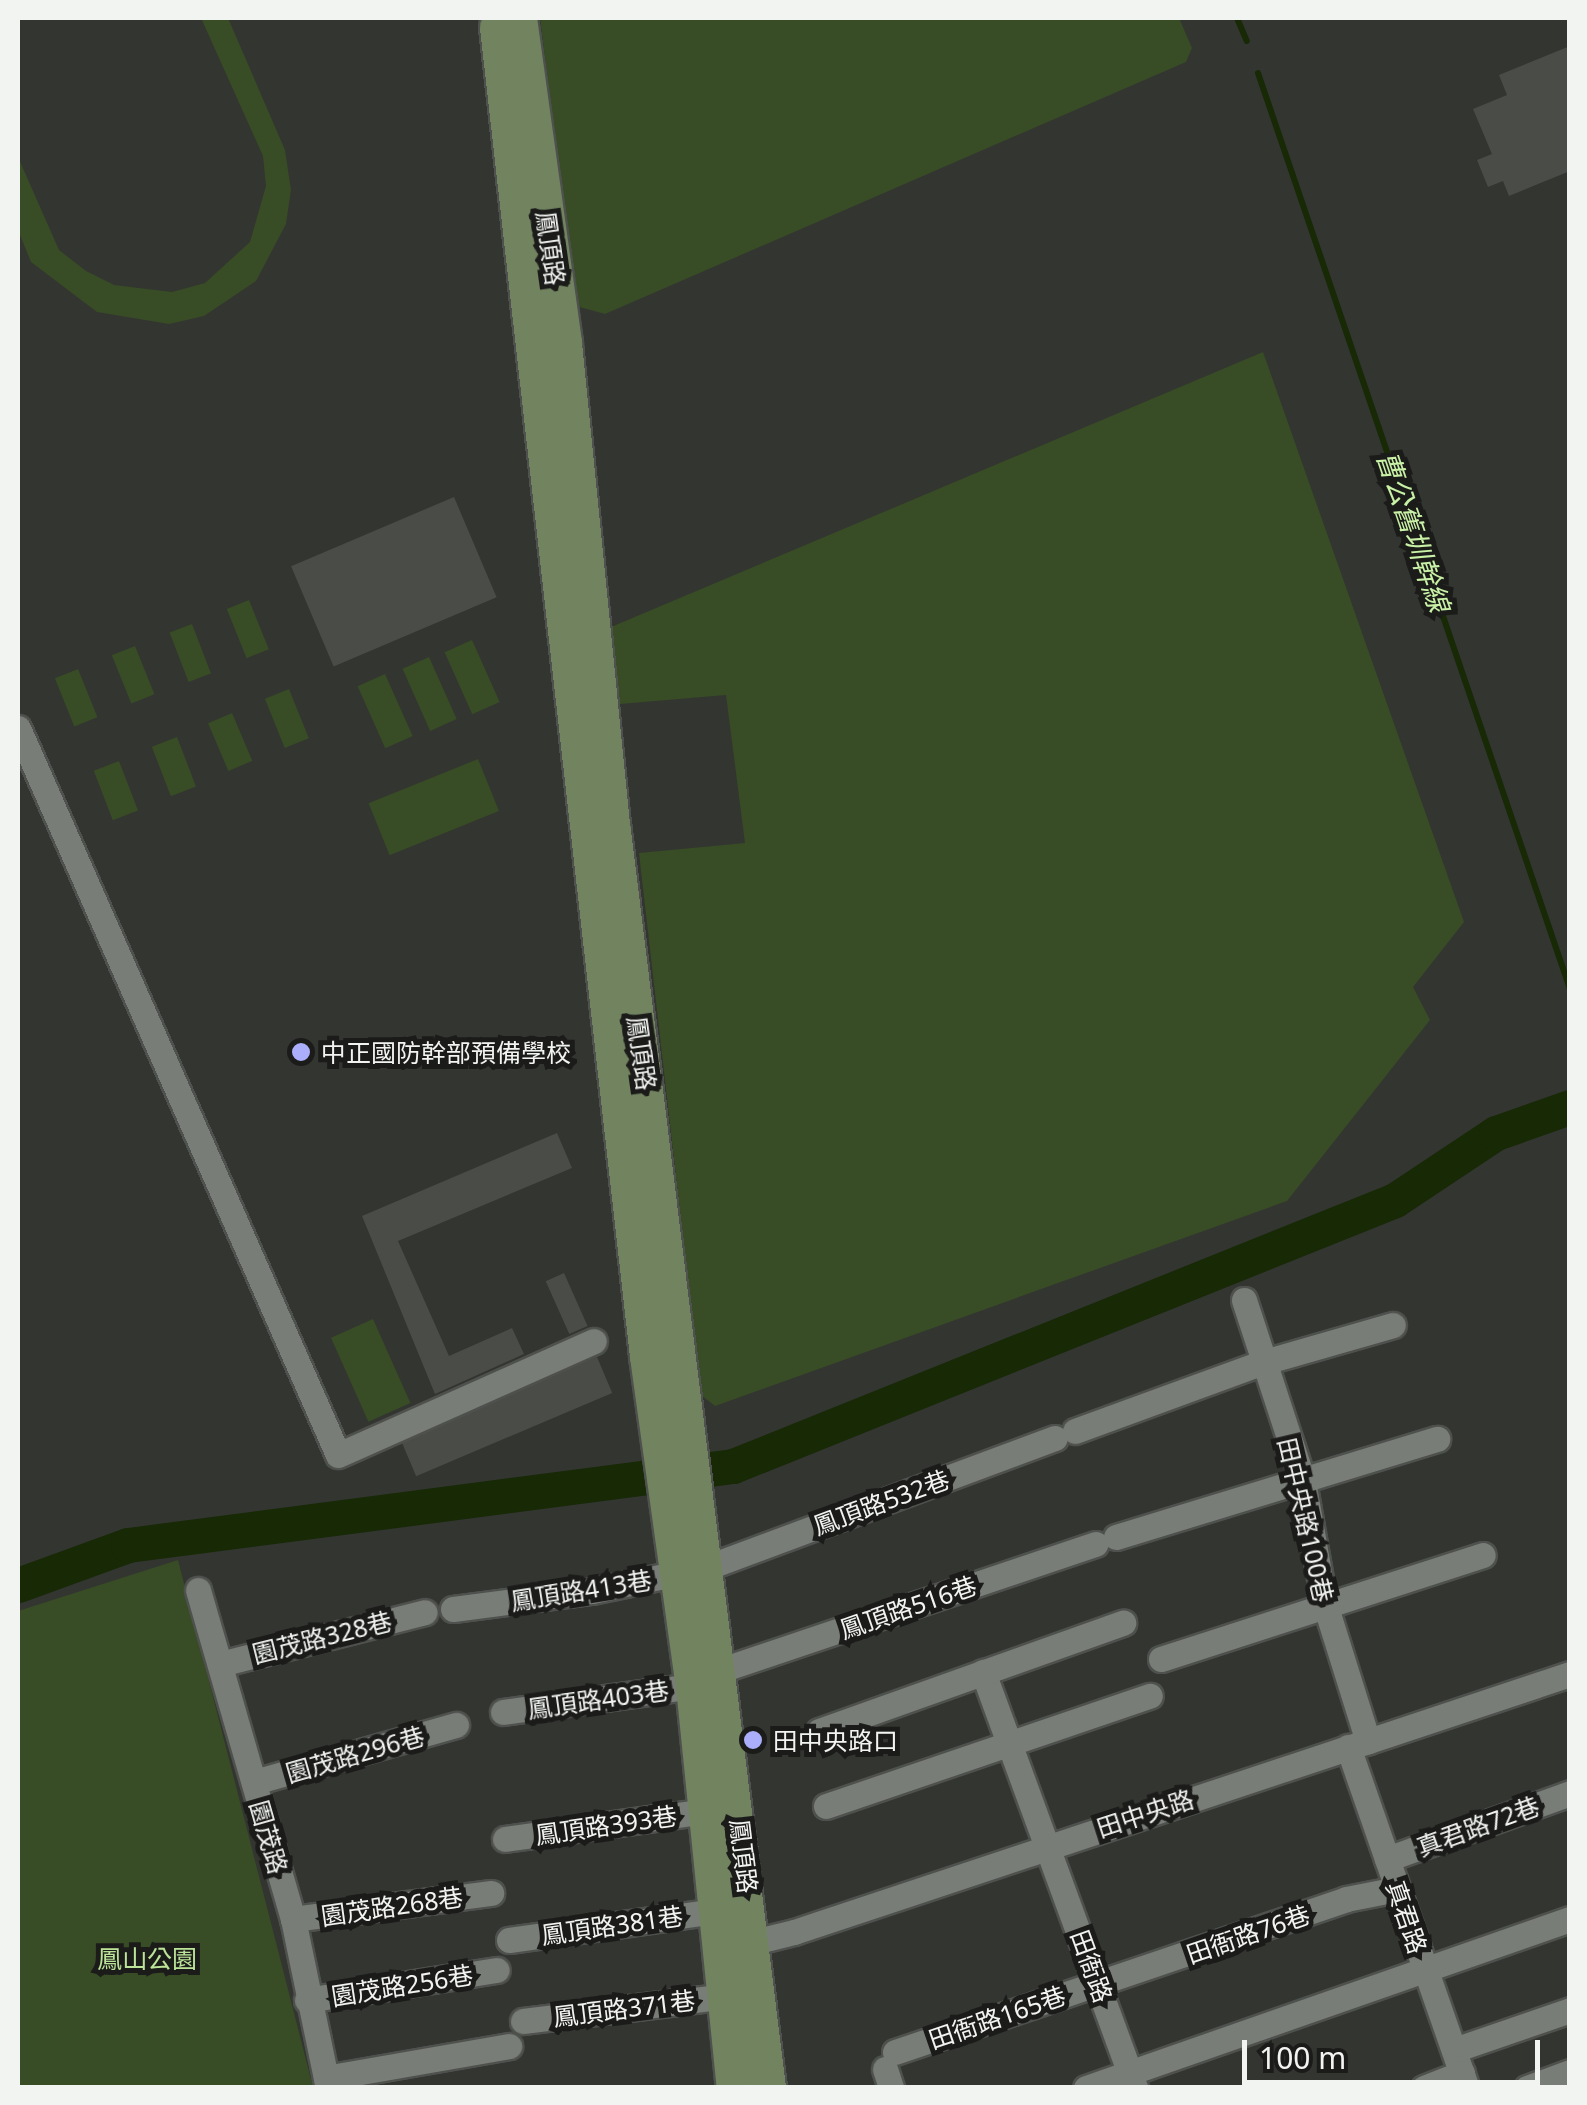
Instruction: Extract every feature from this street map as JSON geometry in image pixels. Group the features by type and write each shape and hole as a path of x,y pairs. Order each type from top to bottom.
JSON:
{"main road":[{"name":"鳳頂路","path":"496,18 647,1356 678,1442"},
{"name":"鳳頂路","path":"520,18 564,343 685,1505 738,1946 768,2088"},
{"name":"鳳頂路","path":"707,1678 707,1811 716,1911 738,1946 726,1996 734,2088"}],"street":[{"path":"18,728 338,1455 594,1341"},
{"name":"田中央路100巷","path":"1244,1300 1302,1481 1324,1602 1358,1744"},
{"name":"鳳頂路532巷","path":"694,1569 1264,1362 1393,1325"},
{"name":"鳳頂路516巷","path":"707,1678 1106,1541 1437,1439"},
{"path":"1161,1659 1324,1602 1483,1555"},
{"name":"鳳頂路413巷","path":"453,1609 592,1591 694,1569"},
{"name":"園茂路","path":"198,1590 293,1919 327,2083"},
{"name":"園茂路328巷","path":"220,1664 426,1612"},
{"path":"819,1730 1122,1622"},
{"name":"田衙路","path":"983,1672 1132,2080"},
{"name":"田中央路","path":"738,1946 1570,1674"},
{"name":"鳳頂路403巷","path":"503,1712 707,1678"},
{"path":"826,1806 1150,1696"},
{"name":"園茂路296巷","path":"254,1782 456,1725"},
{"name":"真君路","path":"1358,1744 1387,1859 1461,2070"},
{"name":"真君路72巷","path":"1387,1859 1570,1793"},
{"name":"鳳頂路393巷","path":"506,1839 707,1811"},
{"name":"田衙路76巷","path":"1099,1982 1346,1899 1398,1889"},
{"name":"園茂路268巷","path":"293,1919 491,1893"},
{"name":"鳳頂路381巷","path":"508,1940 716,1911"},
{"path":"1086,2088 1132,2080 1570,1919"},
{"name":"園茂路256巷","path":"307,2000 497,1970"},
{"name":"田衙路165巷","path":"890,2070 1099,1982"},
{"name":"鳳頂路371巷","path":"522,2021 726,1996"},
{"path":"1424,2088 1570,2010"},
{"path":"327,2083 508,2046"},
{"path":"1527,2088 1570,2072"}],"green space":[{"path":"201,18 228,18 285,150 291,190 286,224 256,281 204,316 169,324 97,312 31,262 18,230 18,157 59,250 86,271 114,285 172,292 205,283 250,242 266,186 263,156"},
{"path":"540,18 1179,18 1192,48 1186,62 605,314 576,306"},
{"path":"1263,352 1464,922 1413,987 1430,1020 1287,1201 715,1406 701,1395 639,853 745,843 726,695 620,704 611,627"},
{"path":"249,600 269,649 247,658 227,609"},
{"path":"192,624 211,673 189,682 170,633"},
{"path":"472,640 500,702 472,714 445,652"},
{"path":"135,646 154,694 131,704 112,655"},
{"path":"429,657 457,719 430,731 403,669"},
{"path":"78,669 97,717 74,727 55,678"},
{"path":"385,674 413,736 385,748 358,686"},
{"path":"289,689 309,738 285,748 265,699"},
{"path":"232,713 252,761 228,771 208,723"},
{"path":"177,737 196,786 171,796 152,747"},
{"path":"478,759 499,811 390,855 369,803"},
{"path":"119,761 138,810 113,820 94,771"},
{"path":"373,1319 410,1403 368,1422 331,1338"},
{"name":"鳳山公園","path":"178,1560 313,2087 18,2087 18,1611"}],"building":[{"path":"1570,46 1570,171 1509,196 1503,181 1488,187 1477,160 1492,154 1473,109 1507,95 1499,75"},
{"path":"454,497 497,597 334,666 291,566"},
{"path":"557,1133 572,1168 398,1241 449,1356 512,1328 524,1354 435,1394 362,1216"},
{"path":"564,1273 588,1326 569,1334 546,1281"},
{"path":"597,1357 612,1393 416,1476 401,1440"}],"waterway":[{"path":"1237,18 1247,41"},
{"name":"曹公舊圳幹線","path":"1258,73 1570,989"},
{"path":"18,1585 128,1545 733,1466 1395,1200 1496,1133 1570,1107"}],"place":[{"name":"中正國防幹部預備學校","path":"301,1052"},
{"name":"田中央路口","path":"753,1740"}]}
